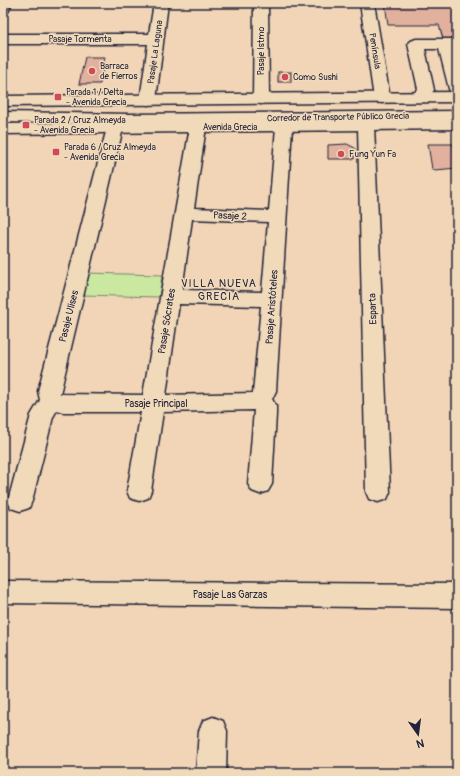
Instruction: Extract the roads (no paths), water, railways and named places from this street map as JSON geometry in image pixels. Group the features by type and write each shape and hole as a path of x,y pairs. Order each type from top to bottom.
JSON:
{"street":[{"path":"3,9 4,3"},
{"name":"Pasaje La Laguna","path":"148,100 161,3"},
{"name":"Pasaje Istmo","path":"261,3 261,99"},
{"name":"Península","path":"367,3 382,98"},
{"name":"Pasaje Tormenta","path":"3,39 156,39"},
{"path":"418,97 426,90 416,44 451,44 457,89"},
{"path":"421,63 454,63"},
{"path":"3,101 457,96"},
{"name":"Corredor de Transporte Público Grecia","path":"3,108 457,106"},
{"name":"Corredor de Transporte Público Grecia","path":"3,117 139,119 457,116"},
{"name":"Avenida Grecia","path":"3,129 457,124"},
{"name":"Esparta","path":"366,126 378,492"},
{"name":"Pasaje Aristóteles","path":"260,484 265,414 261,399 265,391 284,127"},
{"name":"Pasaje Ulises","path":"52,400 49,396 49,391 115,128"},
{"name":"Pasaje Sócrates","path":"139,491 198,128"},
{"name":"Pasaje 2","path":"184,213 277,217"},
{"path":"170,297 272,299"},
{"name":"Pasaje Principal","path":"52,400 63,404 250,403 261,399"},
{"path":"20,501 42,415 52,400"},
{"name":"Pasaje Las Garzas","path":"3,592 457,596"},
{"path":"210,773 213,731"}],"place":[{"name":"Barraca de Fierros","path":"92,71"},
{"name":"Como Sushi","path":"285,77"},
{"name":"Parada 1 / Delta - Avenida Grecia","path":"58,97"},
{"name":"Parada 2 / Cruz Almeyda - Avenida Grecia","path":"26,125"},
{"name":"Parada 6 / Cruz Almeyda - Avenida Grecia","path":"56,152"},
{"name":"Fung Yun Fa","path":"341,154"}],"district":[{"name":"VILLA NUEVA GRECIA","path":"219,289"}]}
